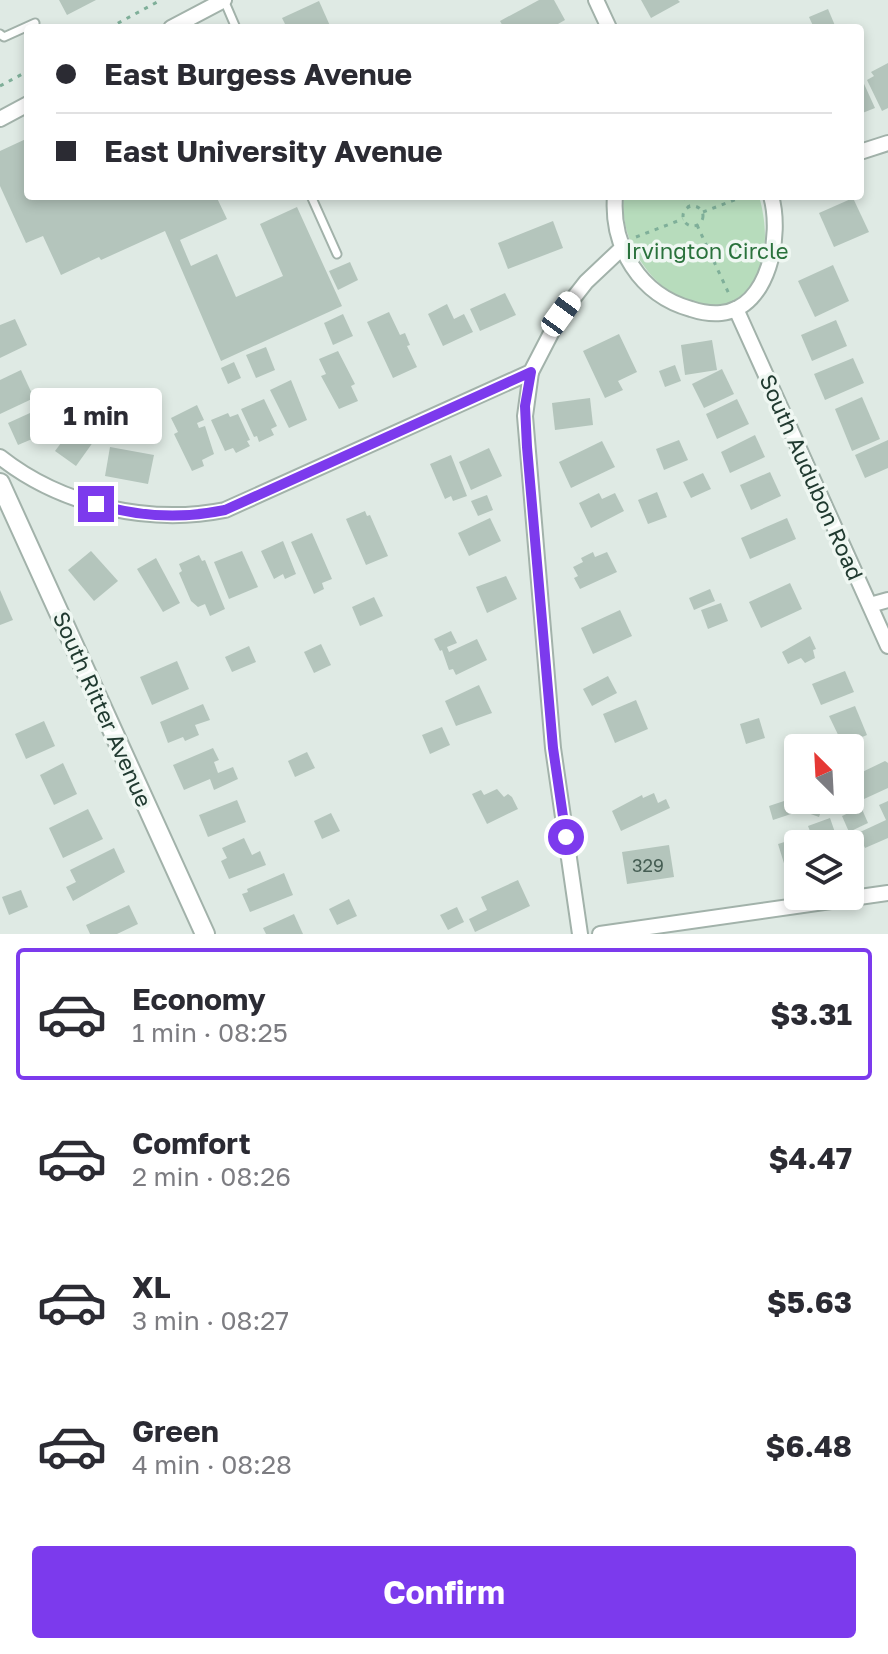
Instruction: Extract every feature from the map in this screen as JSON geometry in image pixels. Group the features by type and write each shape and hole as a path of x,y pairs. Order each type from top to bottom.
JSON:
{"street":[{"path":"179,24 224,0"},
{"path":"596,0 607,24"},
{"path":"0,119 24,106"},
{"path":"864,151 888,143"},
{"path":"615,200 614,218 639,277 679,305 719,314 757,288 772,258 776,233 772,200"},
{"path":"580,934 553,748 525,416 531,372 561,314 592,276 625,244"},
{"name":"South Audubon Road","path":"734,305 888,646"},
{"path":"0,457 58,491 112,509 176,517 208,515 531,372"},
{"name":"South Ritter Avenue","path":"0,483 205,934"},
{"path":"870,605 888,600"},
{"path":"600,934 888,893"}],"lane":[{"path":"224,0 234,24"},
{"path":"0,34 4,37 24,28"},
{"path":"313,200 337,254"}],"path":[{"path":"116,24 161,0"},
{"path":"0,86 24,73"},
{"path":"686,200 689,206"},
{"path":"703,212 734,200"},
{"path":"689,206 697,206 703,212 702,220 697,225 691,226 683,219 683,212 689,206"},
{"path":"625,244 683,219"},
{"path":"697,225 734,305"}],"green space":[{"name":"Irvington Circle","path":"624,200 760,200 764,254 754,281 745,292 725,304 697,305 681,299 653,277 642,263 633,247 624,213"}],"building":[{"path":"59,0 96,0 67,15"},
{"path":"539,0 554,0 565,20 558,24 502,24 500,21"},
{"path":"641,0 678,0 680,2 651,18"},
{"path":"319,1 329,24 285,24 282,18"},
{"path":"828,9 834,24 812,24 809,17"},
{"path":"888,63 888,108 882,111 867,80 874,76 871,72"},
{"path":"864,84 875,108 864,112"},
{"path":"24,140 24,200 218,200 227,219 180,240 191,266 217,254 236,297 283,276 260,224 297,207 342,306 221,361 165,231 61,275 43,236 26,243 0,186 0,151"},
{"path":"854,200 869,232 834,247 819,213"},
{"path":"553,221 563,248 508,269 498,243"},
{"path":"350,262 358,280 338,290 329,271"},
{"path":"833,265 849,301 815,317 798,281"},
{"path":"505,293 516,315 480,331 470,309"},
{"path":"447,304 454,319 464,314 473,332 443,346 428,314"},
{"path":"389,312 400,335 405,333 410,345 407,346 417,367 393,378 367,322"},
{"path":"343,314 353,336 333,345 324,323"},
{"path":"15,319 27,345 0,358 0,325"},
{"path":"836,320 847,346 812,361 801,335"},
{"path":"619,334 637,372 618,381 623,390 605,398 583,351"},
{"path":"712,340 717,370 685,375 681,345"},
{"path":"266,347 275,370 256,378 246,355"},
{"path":"338,351 355,384 351,386 358,401 339,409 321,376 326,374 319,359"},
{"path":"853,358 864,383 825,400 814,374"},
{"path":"234,362 241,378 228,384 221,368"},
{"path":"675,365 681,381 665,387 659,371"},
{"path":"722,369 734,394 704,408 692,384"},
{"path":"21,370 34,398 0,414 0,380"},
{"path":"291,380 307,420 289,428 270,390"},
{"path":"862,397 880,439 852,451 835,409"},
{"path":"590,398 593,425 555,430 552,403"},
{"path":"264,399 277,426 271,429 274,435 259,442 241,409"},
{"path":"737,399 749,424 717,439 706,414"},
{"path":"197,405 204,420 197,423 199,428 205,426 214,454 202,460 204,466 192,471 174,434 178,432 171,418"},
{"path":"41,408 51,431 18,445 8,423"},
{"path":"228,413 230,417 238,414 250,440 247,441 250,446 236,453 233,448 225,451 211,420"},
{"path":"76,423 96,438 76,466 55,451"},
{"path":"755,435 765,457 730,473 721,452"},
{"path":"679,440 688,460 664,470 656,449"},
{"path":"888,440 888,468 865,478 855,455"},
{"path":"602,441 615,467 571,488 559,462"},
{"path":"110,447 154,455 148,484 105,476"},
{"path":"489,448 502,476 471,490 459,462"},
{"path":"451,455 467,496 453,501 451,496 445,499 430,464"},
{"path":"770,472 781,496 751,510 740,485"},
{"path":"703,473 711,489 691,498 683,482"},
{"path":"657,492 667,517 648,524 638,500"},
{"path":"599,493 602,499 615,493 624,511 591,528 579,503"},
{"path":"487,495 493,510 478,516 471,501"},
{"path":"365,511 367,516 370,515 388,556 366,565 346,519"},
{"path":"490,518 501,541 469,556 458,533"},
{"path":"787,518 796,539 750,559 741,538"},
{"path":"312,533 332,579 322,583 324,589 314,594 291,542"},
{"path":"283,541 296,574 285,579 283,574 274,579 261,551"},
{"path":"91,551 118,581 94,601 68,570"},
{"path":"242,551 258,587 229,599 214,562"},
{"path":"593,552 595,557 607,552 617,572 580,589 573,567"},
{"path":"199,555 202,561 205,560 225,609 210,616 205,604 198,607 191,601 179,573 182,571 179,564"},
{"path":"156,558 180,603 163,612 137,569"},
{"path":"506,576 517,599 487,613 476,587"},
{"path":"790,583 802,609 761,628 749,602"},
{"path":"710,589 715,601 694,610 689,598"},
{"path":"0,590 13,620 0,625"},
{"path":"374,597 383,616 360,626 352,607"},
{"path":"721,603 728,621 708,629 701,610"},
{"path":"620,610 632,636 593,654 581,628"},
{"path":"451,631 457,643 447,647 449,652 477,639 487,660 456,675 453,669 449,670 442,650 434,639"},
{"path":"810,636 816,649 813,650 815,658 805,663 801,658 788,664 782,652"},
{"path":"321,644 331,665 314,673 304,652"},
{"path":"249,646 256,662 232,672 225,657"},
{"path":"177,661 189,689 152,705 140,677"},
{"path":"845,671 854,692 821,705 812,684"},
{"path":"608,676 617,693 592,706 583,689"},
{"path":"479,685 492,713 456,726 445,701"},
{"path":"636,700 648,729 615,743 603,714"},
{"path":"203,704 210,720 195,725 199,735 168,743 160,722"},
{"path":"855,706 867,735 838,734 829,716"},
{"path":"759,718 765,738 746,744 740,724"},
{"path":"44,721 55,746 26,759 15,734"},
{"path":"442,727 450,745 430,754 422,735"},
{"path":"213,748 219,760 214,762 218,773 233,767 238,779 214,790 210,779 184,790 173,765"},
{"path":"307,752 315,768 295,777 288,761"},
{"path":"885,761 888,763 888,788 864,799 864,771"},
{"path":"63,763 77,794 54,805 40,775"},
{"path":"497,789 504,797 508,794 512,797 518,809 487,824 472,794 481,790 484,795"},
{"path":"654,793 658,803 666,799 670,808 621,831 612,811 642,795 643,798"},
{"path":"237,800 246,822 208,837 199,815"},
{"path":"784,801 784,814 791,814 773,820 769,806"},
{"path":"888,801 888,838 865,848 864,830 886,820 879,805"},
{"path":"88,809 103,839 63,858 49,828"},
{"path":"331,813 340,831 322,839 314,821"},
{"path":"864,814 868,823 848,830 842,816"},
{"path":"830,818 834,830 810,830 808,826"},
{"path":"244,838 252,855 260,851 266,865 229,879 221,861 227,858 222,848"},
{"path":"784,842 784,863 778,844"},
{"path":"669,845 674,877 627,884 622,852"},
{"path":"114,848 125,872 73,901 66,887 76,882 70,870"},
{"path":"284,873 293,895 250,912 242,894"},
{"path":"518,880 530,906 475,932 469,919 487,910 481,897"},
{"path":"21,890 28,907 9,915 2,897"},
{"path":"349,899 357,916 337,925 329,909"},
{"path":"129,905 138,924 117,934 90,934 86,925"},
{"path":"457,907 464,922 448,930 440,915"},
{"path":"294,914 303,934 266,934 263,928"}],"route":[{"path":"96,504 128,512 176,517 208,515 225,510 531,372 525,406 527,447 553,748 566,837"}]}
